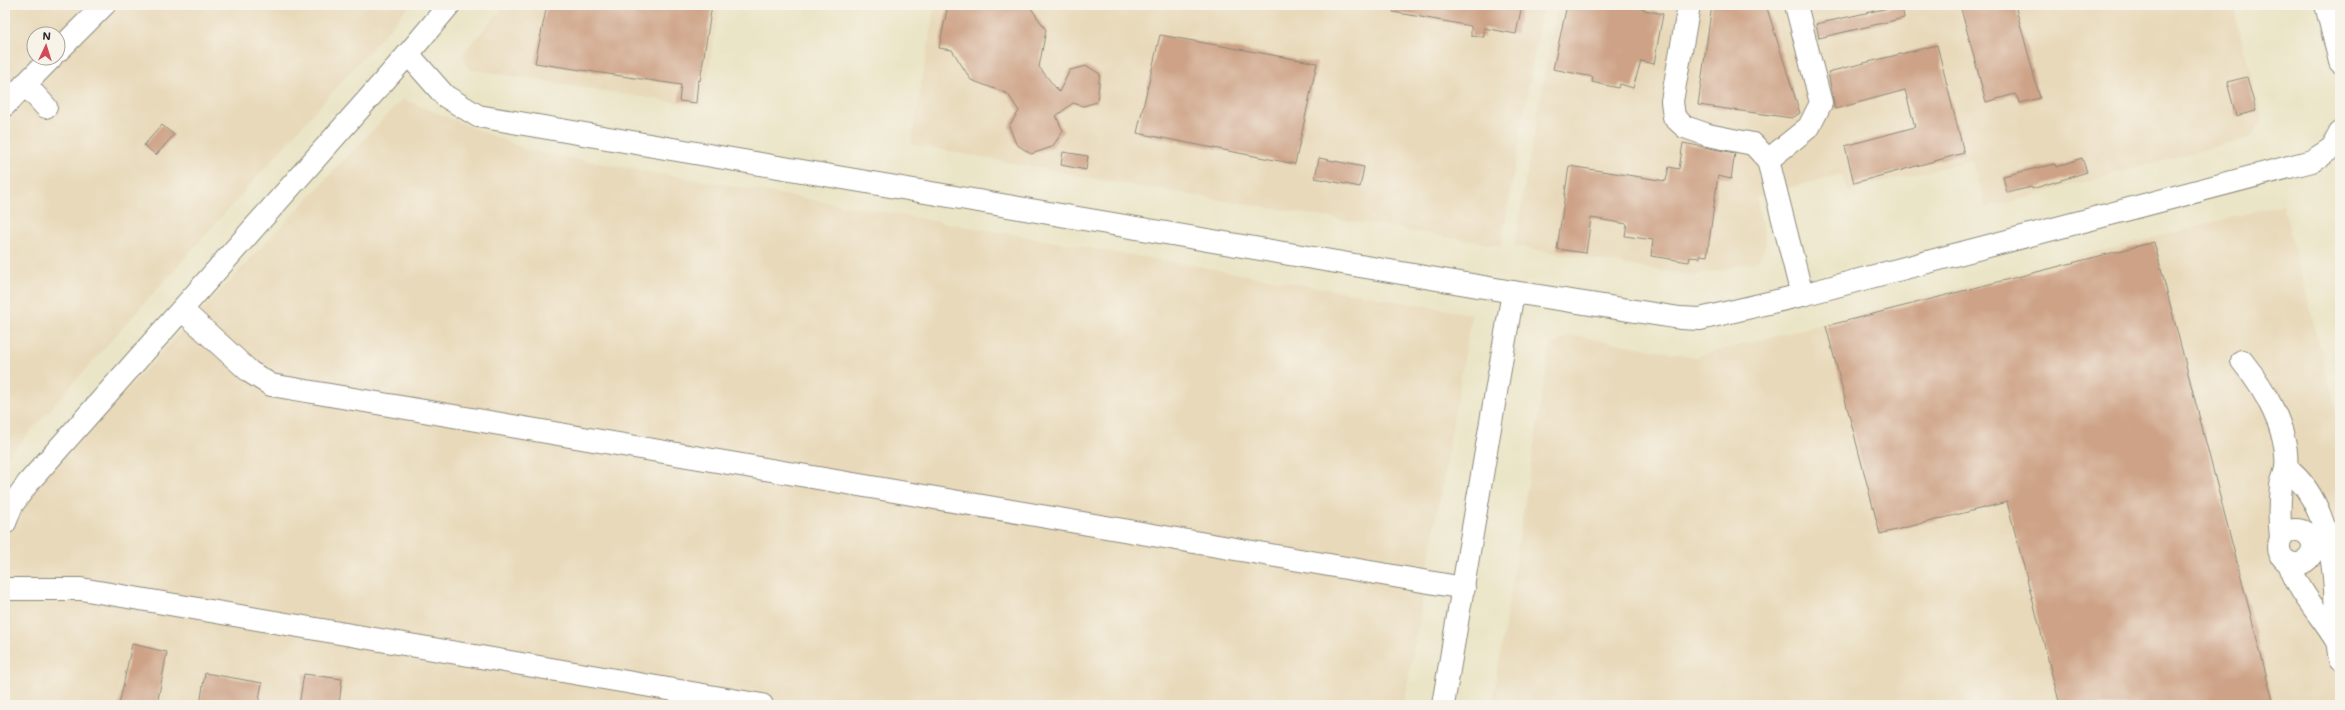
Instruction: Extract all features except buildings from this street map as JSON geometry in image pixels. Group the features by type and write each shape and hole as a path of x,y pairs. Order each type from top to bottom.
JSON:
{"street":[{"path":"66,43 104,5"},
{"path":"5,523 12,505 28,483 408,54 449,5"},
{"path":"1689,5 1672,101 1674,117 1685,127 1708,135 1753,144 1768,160 1802,295"},
{"path":"1768,160 1810,127 1821,103 1796,5"},
{"path":"2326,5 2340,62"},
{"path":"408,54 444,96 478,116 1513,292 1680,318 1700,319 1802,295 2312,161 2332,148 2340,133"},
{"path":"5,105 43,66"},
{"path":"25,84 46,107"},
{"path":"1443,705 1513,292"},
{"path":"182,310 250,372 271,385 1464,588"},
{"path":"2242,360 2254,376 2272,408 2284,446 2286,468 2279,503 2281,538 2279,543 2280,555 2289,563 2303,596 2338,649"},
{"path":"2286,468 2300,478 2320,515 2327,542 2335,589 2338,649"},
{"path":"2281,538 2291,530 2297,530 2327,542"},
{"path":"2289,563 2303,562 2327,542"},
{"path":"5,588 81,590 762,705"}],"shaded area":[{"path":"5,5 410,5 5,460"},
{"path":"506,5 720,5 702,107 469,69 463,53"},
{"path":"935,5 1543,5 1501,246 1107,181 911,144"},
{"path":"1557,5 2233,5 2262,119 2251,137 1986,208 1972,160 1848,191 1841,174 1756,197 1766,244 1758,261 1695,276 1514,246"},
{"path":"402,99 530,151 1472,314 1404,705 5,705 5,518"},
{"path":"2283,204 2340,425 2340,705 1492,705 1550,347 1570,335 1695,357"}]}
